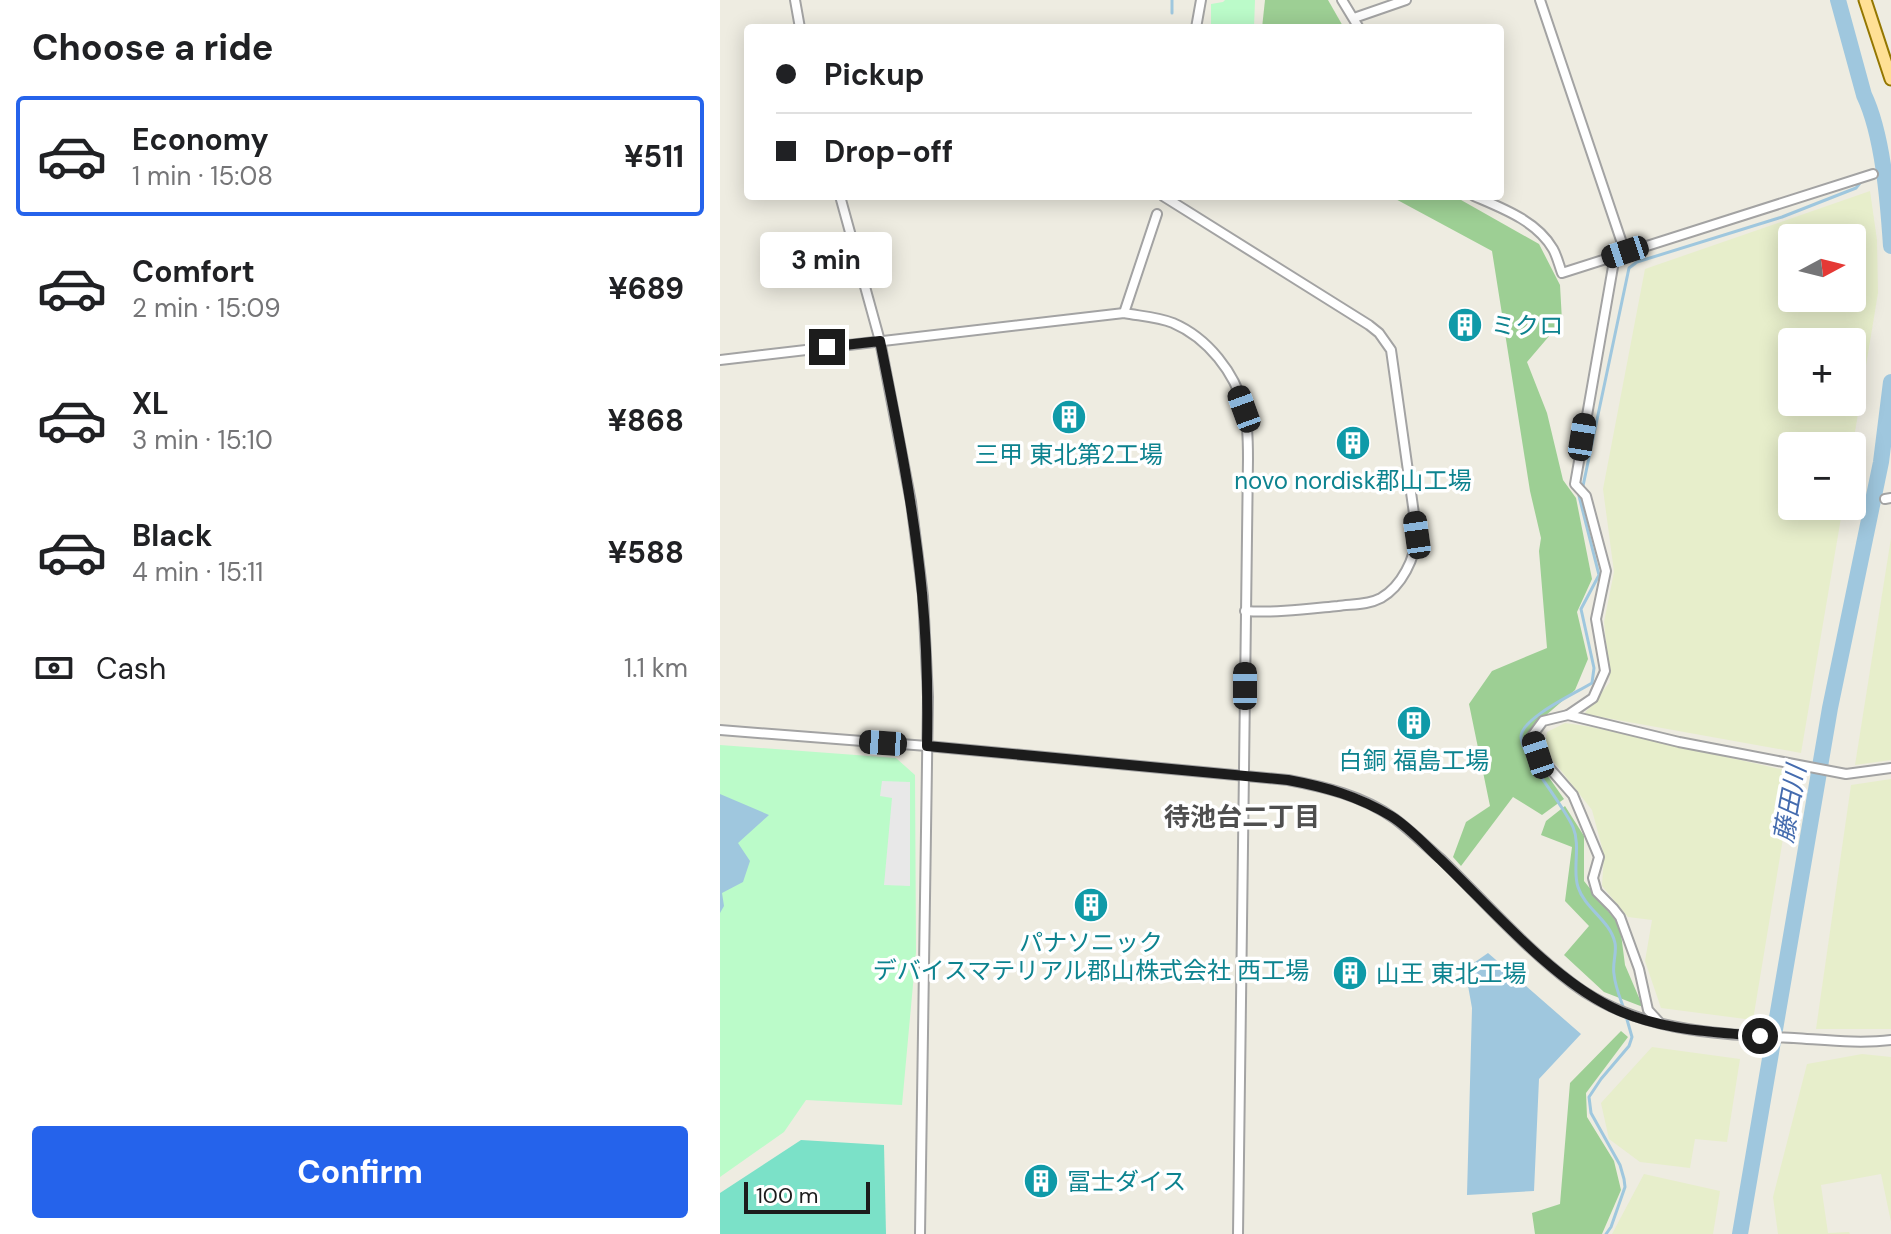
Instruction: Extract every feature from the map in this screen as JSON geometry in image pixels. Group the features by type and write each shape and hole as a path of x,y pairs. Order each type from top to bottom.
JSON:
{"main road":[{"path":"1865,0 1891,79"}],"street":[{"path":"795,0 799,24"},
{"path":"1197,24 1201,0"},
{"path":"1342,0 1357,24"},
{"path":"1354,18 1406,0"},
{"path":"1540,0 1625,252"},
{"path":"1483,200 1514,214 1540,232 1553,249 1562,273 1873,174"},
{"path":"841,200 880,341 911,502 923,596 928,697 920,1234"},
{"path":"1169,200 1369,325 1391,350 1417,535 1411,561 1394,589 1372,602 1274,612 1245,611"},
{"path":"1124,313 1157,214"},
{"path":"1625,252 1614,261 1575,484 1586,496 1606,571 1596,619 1605,671 1593,698 1568,715 1543,721 1532,736 1538,755 1573,795 1599,857 1593,878 1597,892 1620,917 1639,969 1648,1010 1659,1023"},
{"path":"720,360 1124,313 1173,323 1210,349 1224,366 1244,409 1247,434 1238,1234"},
{"path":"1568,715 1679,742 1846,774 1891,768"},
{"path":"720,730 927,746 1288,780 1323,786 1349,794 1394,818 1535,951 1573,983 1620,1011 1641,1019 1702,1032 1804,1039 1891,1040"}],"green space":[{"path":"1255,0 1254,24 1211,24 1211,4"},
{"path":"1265,0 1328,0 1342,24 1262,24"},
{"path":"1870,191 1877,240 1878,293 1866,365 1866,328 1778,328 1778,416 1858,416 1855,432 1778,432 1778,520 1841,520 1801,753 1584,714 1610,682 1604,622 1614,572 1603,489 1645,269"},
{"path":"1397,200 1461,200 1539,244 1560,285 1562,321 1527,362 1547,413 1563,480 1576,498 1592,579 1577,612 1588,659 1575,690 1528,734 1529,749 1564,799 1542,815 1513,797 1461,866 1453,857 1466,822 1490,806 1469,704 1492,671 1547,648 1539,551 1541,538 1530,491 1492,251"},
{"path":"1891,538 1891,760 1855,765"},
{"path":"1565,723 1794,772 1753,1020 1661,1008 1645,961 1652,920 1628,917 1602,886 1604,855 1592,810 1544,749 1547,732"},
{"path":"720,745 896,758 915,775 916,952 902,1105 806,1100 784,1132 720,1177"},
{"path":"1891,779 1891,1029 1816,1029 1851,785"},
{"path":"1565,806 1584,836 1584,881 1620,926 1625,965 1643,1007 1604,992 1564,955 1589,926 1565,901 1572,847 1541,835 1546,821"},
{"path":"1621,1031 1628,1037 1586,1093 1587,1117 1614,1161 1621,1190 1602,1234 1535,1234 1532,1213 1560,1204 1570,1083"},
{"path":"1652,1047 1740,1059 1727,1142 1695,1139 1690,1168 1640,1162 1609,1139 1601,1103"},
{"path":"1862,1054 1891,1057 1891,1222 1881,1174 1821,1185 1828,1233 1850,1234 1778,1234 1773,1197 1807,1064"},
{"path":"801,1140 884,1145 886,1234 720,1234 720,1193"},
{"path":"1644,1174 1720,1191 1713,1234 1612,1234"}],"shaded area":[{"path":"882,781 910,782 910,886 884,885 892,798 880,796"}],"water":[{"path":"720,794 769,815 738,843 750,861 743,882 722,893 724,906 720,913"},
{"path":"1488,953 1581,1034 1539,1079 1534,1191 1467,1195 1472,1008 1465,969"}],"waterway":[{"path":"1172,0 1172,13"},
{"name":"藤田川","path":"1838,0 1876,129 1891,246"},
{"path":"1583,486 1629,268 1637,262 1782,217 1856,188 1860,183"},
{"name":"藤田川","path":"1740,1234 1830,708 1881,462 1891,382"},
{"path":"1579,496 1599,575 1581,609 1594,668 1592,683 1539,714 1523,730 1521,737 1528,755 1573,827 1578,887 1612,935 1615,978 1624,1009"},
{"path":"1606,1234 1625,1187 1620,1165 1591,1113 1589,1097 1629,1046 1632,1037 1626,1016"}],"place":[{"name":"ミクロ","path":"1465,325"},
{"name":"三甲 東北第2工場","path":"1069,417"},
{"name":"novo nordisk郡山工場","path":"1353,443"},
{"name":"白銅 福島工場","path":"1414,723"},
{"name":"パナソニック デバイスマテリアル郡山株式会社 西工場","path":"1091,905"},
{"name":"山王 東北工場","path":"1350,973"},
{"name":"冨士ダイス","path":"1041,1181"}],"district":[{"name":"待池台二丁目","path":"1242,817"}],"route":[{"path":"827,347 880,341 911,502 923,596 927,746 1288,780 1349,794 1394,818 1535,951 1573,983 1613,1009 1641,1019 1702,1032 1760,1036"}]}
